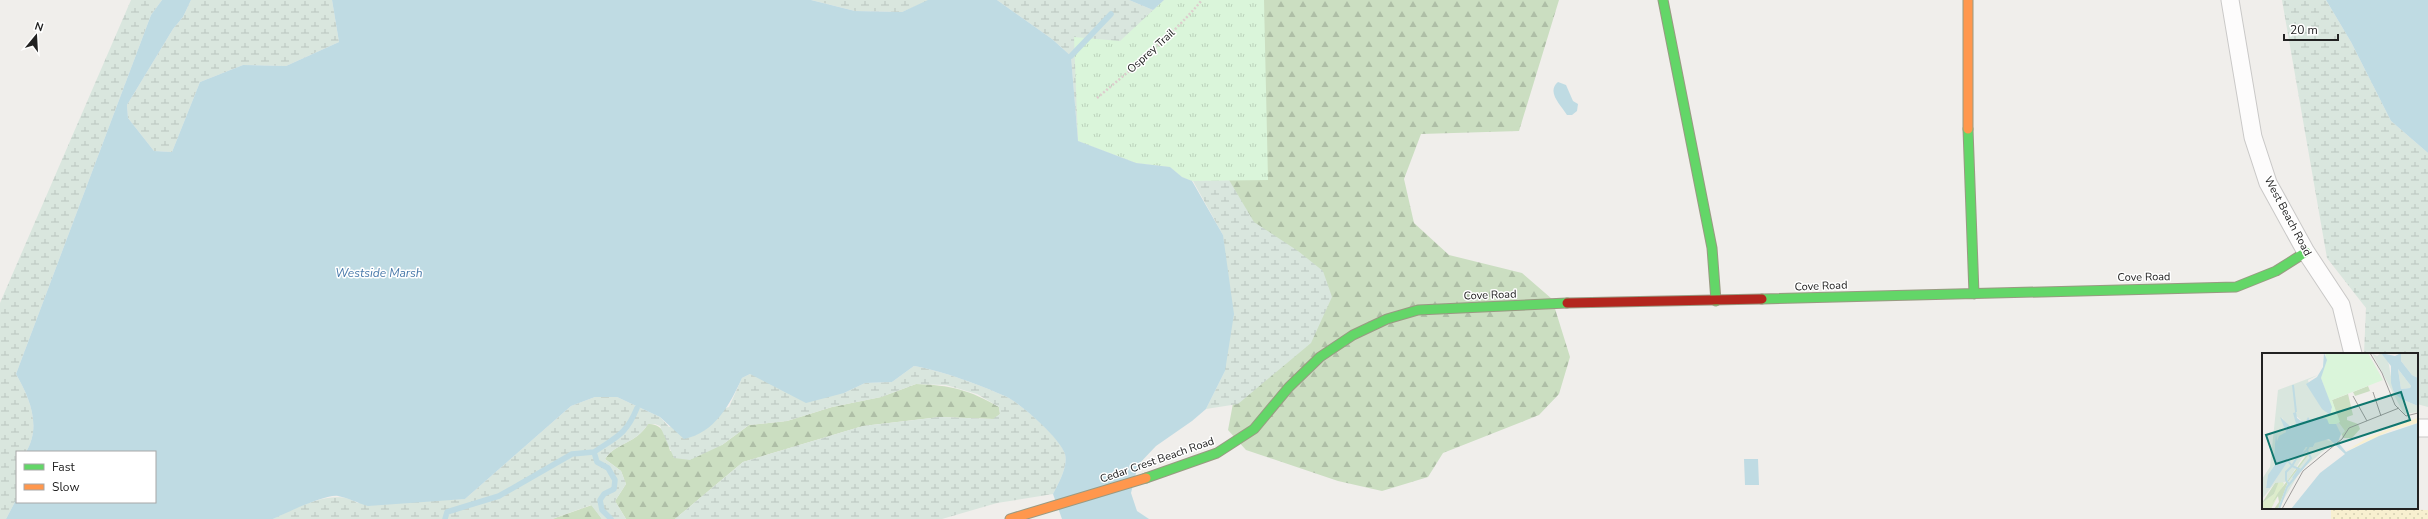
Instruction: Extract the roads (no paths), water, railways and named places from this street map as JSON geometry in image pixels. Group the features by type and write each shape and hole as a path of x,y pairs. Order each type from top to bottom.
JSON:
{"street":[{"path":"1663,0 1712,248 1716,300"},
{"path":"1968,0 1967,96 1974,294"},
{"name":"West Beach Road","path":"2230,0 2253,136 2268,183 2306,252 2341,305 2353,353"},
{"name":"Cove Road","path":"1289,387 1320,357 1353,335 1388,319 1418,310 1716,300 2236,287 2276,271 2306,252"},
{"name":"Cedar Crest Beach Road","path":"1010,519 1151,477 1217,454 1254,429 1289,387"}],"water":[{"name":"Westside Marsh","path":"162,0 191,0 183,17 173,29 127,105 128,118 154,151 172,152 200,82 243,65 286,66 339,42 332,0 811,0 855,11 902,12 928,0 997,0 1052,39 1071,56 1078,141 1136,163 1170,167 1182,177 1192,181 1223,235 1234,314 1225,371 1206,409 1192,421 1156,446 1138,465 1131,493 1137,511 1149,519 1062,519 1053,494 1064,469 1066,459 1062,447 1056,439 1030,414 1007,397 937,371 914,366 892,382 865,383 844,393 806,403 750,374 742,378 727,407 713,424 695,436 684,439 660,417 617,397 595,397 571,406 465,499 368,506 342,497 332,496 306,504 273,519 6,519 16,500 16,503 156,503 156,451 26,451 31,442 33,432 32,412 25,392 16,374 151,15"},
{"path":"1129,0 1164,0 1153,10"},
{"path":"2326,0 2428,0 2428,153 2391,121 2351,42"},
{"path":"1558,82 1566,85 1573,101 1578,104 1577,111 1572,115 1567,115 1554,94 1555,86"},
{"path":"1744,459 1758,459 1759,485 1745,485"}],"waterway":[{"path":"1071,56 1111,14"},
{"path":"611,519 602,510 600,500 604,494 614,489 615,480 608,468 597,462 594,452 614,439 624,430 629,424 637,408"},
{"path":"445,519 447,512 499,496 572,454 594,452"}]}
